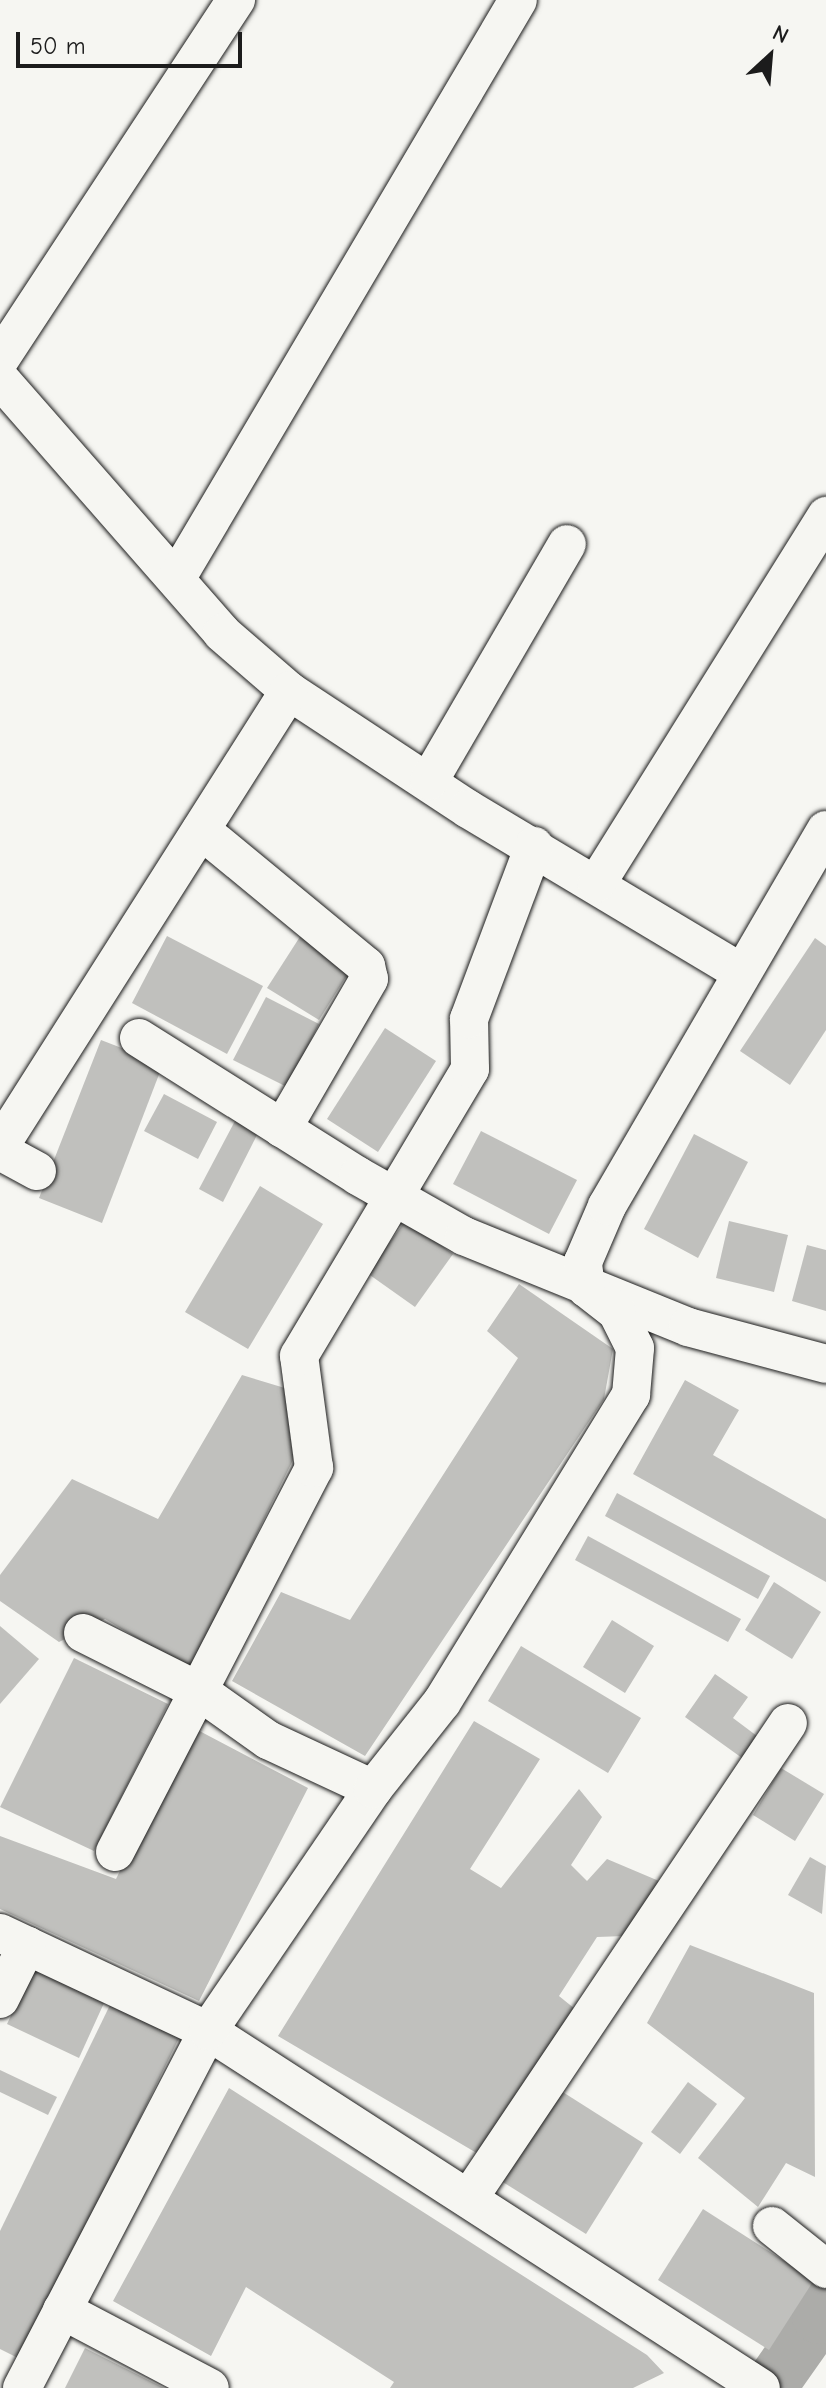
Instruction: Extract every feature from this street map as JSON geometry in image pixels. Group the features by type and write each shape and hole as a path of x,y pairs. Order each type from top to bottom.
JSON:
{"street":[{"path":"0,359 236,0"},
{"path":"176,579 518,0"},
{"path":"0,379 222,633 289,691 740,972"},
{"path":"597,883 826,518"},
{"path":"429,781 567,544"},
{"path":"37,1171 0,1148 289,691"},
{"path":"201,830 366,966 369,979 282,1129"},
{"path":"15,2383 62,2310 208,2031 373,1789 442,1702 631,1395 635,1348 617,1312 586,1288 583,1262 607,1206 740,972 826,830"},
{"path":"115,1852 314,1468 299,1356 470,1069 469,1019 534,846"},
{"path":"139,1038 282,1129 464,1236 688,1327 826,1364"},
{"path":"83,1633 199,1691 268,1740 373,1789"},
{"path":"469,2198 788,1723"},
{"path":"0,1999 13,1939 208,2031 748,2379"},
{"path":"772,2226 820,2265"},
{"path":"62,2310 210,2388"}],"building":[{"path":"303,932 354,964 319,1020 267,988"},
{"path":"167,936 263,986 227,1054 132,1003"},
{"path":"815,938 826,946 826,1030 790,1085 740,1051"},
{"path":"266,997 319,1024 287,1087 233,1060"},
{"path":"385,1028 436,1061 378,1152 327,1119"},
{"path":"101,1040 163,1064 102,1223 39,1198"},
{"path":"164,1094 217,1122 198,1159 144,1131"},
{"path":"236,1119 259,1131 223,1202 199,1189"},
{"path":"481,1131 577,1180 549,1234 453,1184"},
{"path":"694,1134 748,1162 698,1258 644,1229"},
{"path":"260,1186 323,1224 248,1349 185,1312"},
{"path":"406,1220 453,1254 415,1307 367,1273"},
{"path":"729,1221 788,1235 774,1292 716,1278"},
{"path":"807,1245 826,1250 826,1311 792,1301"},
{"path":"519,1284 613,1349 604,1399 365,1756 232,1681 281,1592 350,1620 518,1358 487,1331"},
{"path":"242,1375 298,1392 293,1460 190,1670 105,1619 59,1642 0,1601 0,1575 72,1479 158,1519"},
{"path":"685,1380 739,1410 713,1455 826,1519 826,1582 633,1474"},
{"path":"617,1493 770,1576 758,1599 605,1516"},
{"path":"588,1536 741,1619 728,1642 575,1560"},
{"path":"774,1582 821,1612 792,1659 745,1630"},
{"path":"612,1620 654,1646 625,1693 583,1667"},
{"path":"0,1626 39,1659 0,1704"},
{"path":"521,1646 641,1718 608,1773 488,1701"},
{"path":"74,1658 168,1704 94,1851 0,1807"},
{"path":"715,1674 748,1697 733,1718 757,1736 742,1758 685,1717"},
{"path":"474,1721 540,1759 470,1869 501,1888 579,1789 602,1817 571,1865 587,1881 607,1859 659,1881 625,1936 597,1937 559,1996 575,2009 480,2155 278,2036"},
{"path":"190,1726 308,1788 199,2001 0,1909 0,1836 116,1879"},
{"path":"781,1768 824,1794 795,1841 753,1815"},
{"path":"810,1857 826,1866 822,1914 788,1895"},
{"path":"690,1945 814,1993 815,2177 786,2163 758,2207 698,2158 745,2098 647,2023"},
{"path":"33,1969 104,2003 79,2058 7,2024"},
{"path":"110,2005 179,2038 22,2360 0,2349 0,2231"},
{"path":"0,2070 57,2097 48,2115 0,2092"},
{"path":"688,2082 717,2104 680,2154 651,2132"},
{"path":"229,2088 647,2355 664,2373 633,2388 390,2388 394,2382 246,2287 211,2356 113,2301"},
{"path":"558,2089 643,2143 586,2234 501,2181"},
{"path":"703,2209 814,2280 769,2350 658,2280"},
{"path":"85,2348 164,2388 65,2388"}],"waterway":[{"path":"769,2388 819,2317 826,2298"}]}
